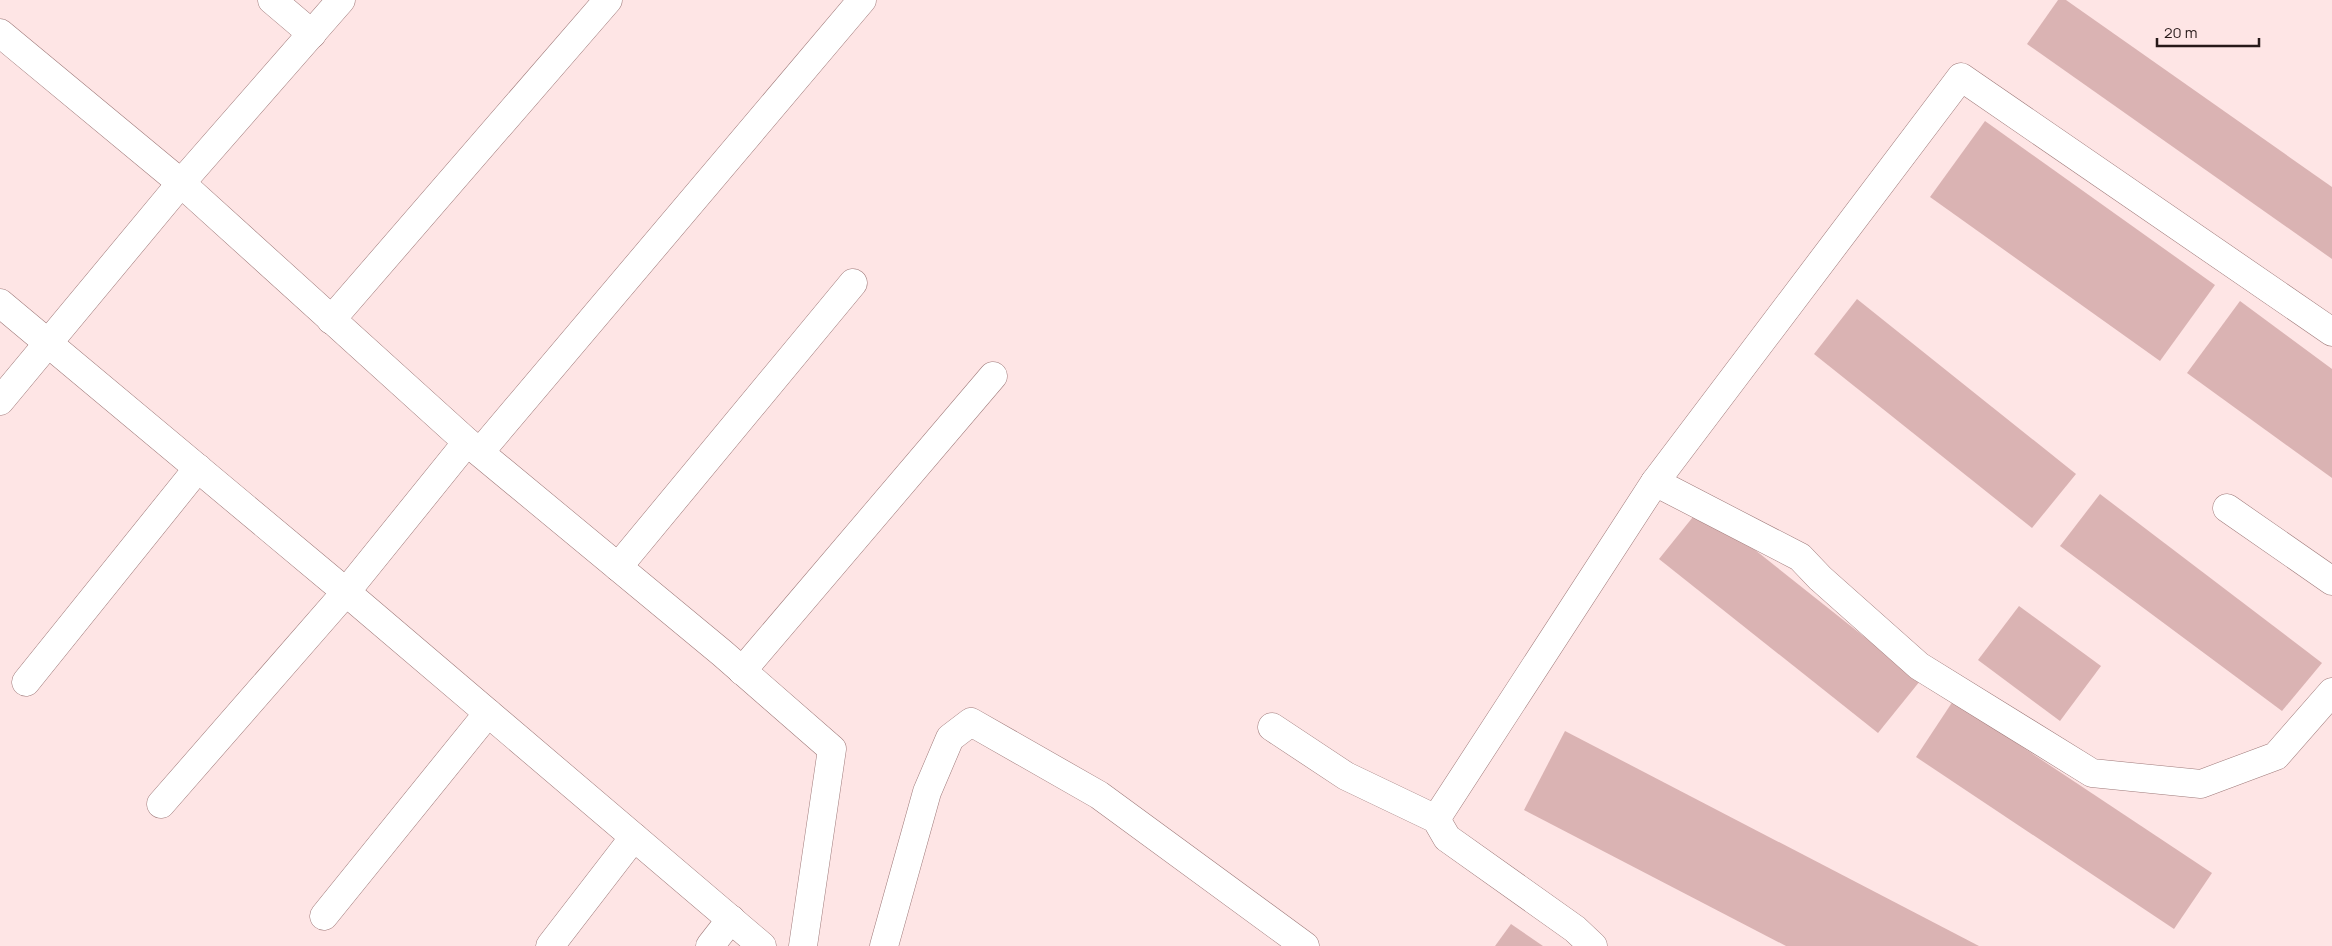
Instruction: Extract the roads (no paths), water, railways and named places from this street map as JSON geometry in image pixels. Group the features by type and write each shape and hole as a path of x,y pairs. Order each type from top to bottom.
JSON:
{"street":[{"path":"272,0 312,34"},
{"path":"0,401 181,183 341,0"},
{"path":"331,320 608,0"},
{"path":"161,804 862,0"},
{"path":"0,33 181,183 474,447 742,671 832,749 803,946"},
{"path":"1436,820 1655,482 1961,77 2329,325"},
{"path":"618,567 853,282"},
{"path":"0,303 346,592 762,946"},
{"path":"742,671 993,376"},
{"path":"26,682 198,468"},
{"path":"1655,482 1800,557 1820,578 1918,666 2092,773 2201,784 2276,756 2332,692"},
{"path":"2227,508 2332,581"},
{"path":"324,916 488,713"},
{"path":"884,946 927,792 950,738 971,722 1099,795 1305,946"},
{"path":"1272,727 1346,776 1436,820 1447,838 1575,930 1593,946"},
{"path":"550,946 634,837"},
{"path":"710,946 731,919"}]}
